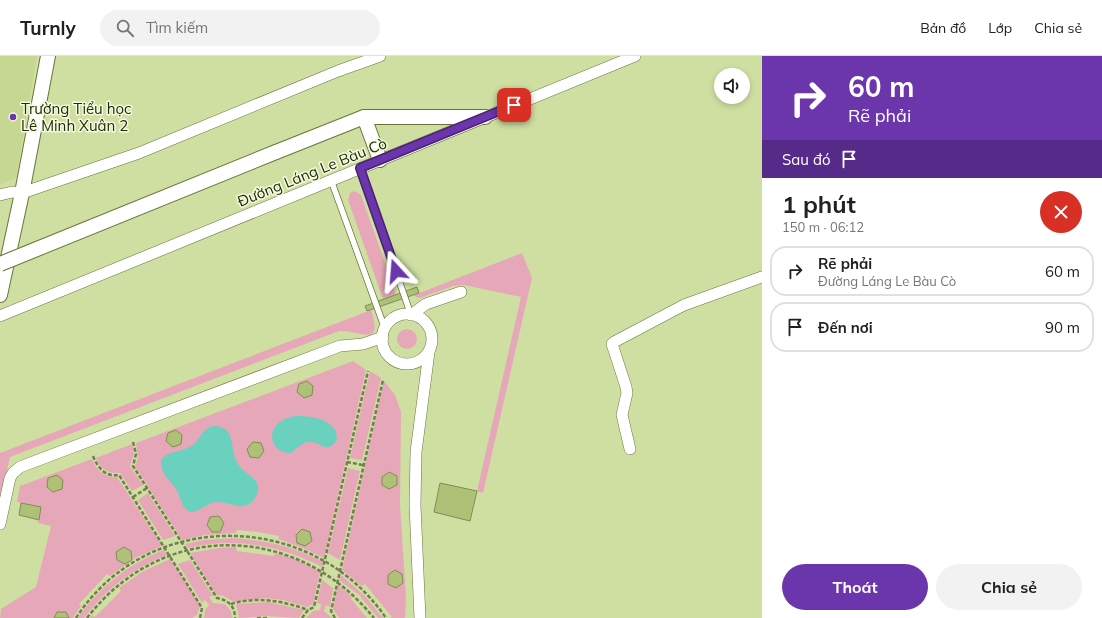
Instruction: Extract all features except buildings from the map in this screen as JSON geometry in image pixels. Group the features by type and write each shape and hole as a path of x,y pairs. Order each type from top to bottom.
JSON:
{"street":[{"path":"0,295 21,198 48,56"},
{"path":"21,198 140,153 331,74 380,56"},
{"name":"Đường Láng Le Bàu Cò","path":"0,316 635,56"},
{"path":"0,264 364,117 485,117"},
{"path":"364,117 380,160"},
{"path":"0,195 12,192 21,198"},
{"path":"630,449 622,415 627,393 612,344 684,305 762,277"},
{"path":"0,524 10,478 20,467 340,346 363,344 384,333 395,318 411,315 426,304 461,292"},
{"path":"411,315 418,317 430,328 432,336 416,452 416,505 420,618"},
{"path":"384,333 386,352 396,362 411,364 425,358 429,352"}],"lane":[{"path":"360,168 411,315"},
{"path":"331,180 384,333"}],"path":[{"path":"302,618 308,610 314,607 368,371"},
{"path":"335,618 330,611 383,380"},
{"path":"133,442 136,454 133,466 217,598 231,604 244,601 268,600 289,604 308,610"},
{"path":"93,456 102,471 110,475 119,475 202,608 200,618"},
{"path":"347,462 363,465"},
{"path":"133,497 147,488"},
{"path":"76,618 94,595 117,574 144,556 164,547 182,542 218,536 261,538 293,546 324,561 367,594 386,618"},
{"path":"87,618 106,596 140,570 170,556 187,551 226,545 257,547 287,554 322,570 355,596 374,618"},
{"path":"231,604 235,618"},
{"path":"257,618 267,618"}],"shaded area":[{"name":"Trường Tiểu học Lê Minh Xuân 2","path":"0,56 37,56 16,177 0,185"},
{"path":"355,191 361,195 396,294 383,299 348,200 350,193"},
{"path":"522,253 532,278 483,493 477,491 521,297 464,285 453,286 420,298 414,295"},
{"path":"371,310 374,322 374,330 372,334 368,335 339,331 10,457 0,501 0,453"},
{"path":"403,329 411,329 417,335 417,343 411,349 403,349 397,343 397,335"},
{"path":"353,361 366,370 324,558 303,548 278,539 279,536 258,532 237,530 236,533 205,535 182,540 135,466 138,458 136,443"},
{"path":"370,371 381,378 362,460 350,458"},
{"path":"384,381 395,395 401,412 400,505 406,597 405,618 390,618 392,617 365,584 362,586 342,570"},
{"path":"132,444 134,454 130,466 143,485 132,491 120,473 112,473 105,470 96,458"},
{"path":"92,459 99,470 108,476 117,477 162,546 135,558 110,576 107,574 79,604 81,606 73,618 0,618 1,609 36,587 51,526 38,523 41,507 17,502 20,486"},
{"path":"348,468 360,471 340,560 328,553"},
{"path":"148,493 175,536 163,540 138,500"},
{"path":"233,538 257,540 290,548 323,562 322,567 289,553 256,545 222,543 188,548 185,544 204,540"},
{"path":"236,547 237,551 274,556 275,553 295,559 320,572 313,604 307,607 283,600 264,598 234,602 224,596 217,595 190,553 218,548"},
{"path":"164,550 167,555 143,566 121,580 101,598 84,618 78,618 105,586 116,577 151,555"},
{"path":"170,559 200,606 197,615 192,618 90,618 92,615 95,617 121,591 119,588 142,572"},
{"path":"190,560 213,596 209,597 213,603 225,604 231,611 232,618 204,618 205,610 209,605 205,600 202,603 178,564"},
{"path":"341,575 365,596 383,618 378,618 359,595 339,580"},
{"path":"322,580 333,588 330,607 326,605 324,611 332,618 306,618 313,611 320,610 321,604 317,603"},
{"path":"338,585 352,597 351,599 367,618 339,618 333,609"},
{"path":"268,602 304,610 299,618 266,616 239,618 236,604"}],"water":[{"path":"296,416 313,417 328,423 336,431 337,440 329,447 307,442 291,453 279,450 273,441 273,430 281,421"},
{"path":"213,426 221,427 229,433 237,462 240,467 257,483 257,494 253,501 245,506 214,502 194,512 190,512 185,508 178,492 165,475 161,467 161,461 168,454 186,449 195,444 205,430"}],"place":[{"name":"Trường Tiểu học Lê Minh Xuân 2","path":"13,117"}],"route":[{"path":"396,271 360,168 514,105"}]}
